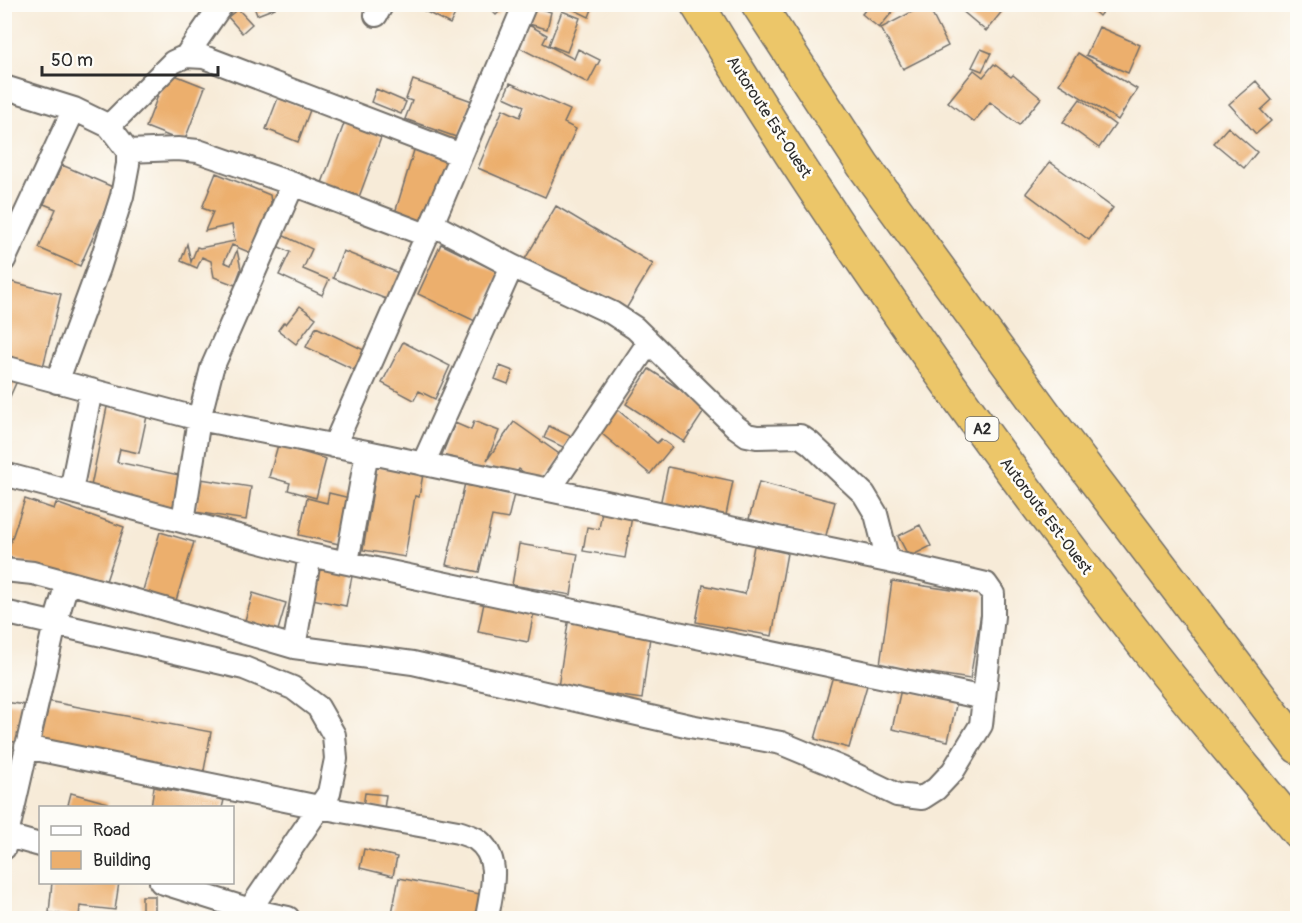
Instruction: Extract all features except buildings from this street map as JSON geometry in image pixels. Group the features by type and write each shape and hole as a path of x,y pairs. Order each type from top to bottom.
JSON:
{"highway":[{"name":"Autoroute Est-Ouest","path":"697,4 852,246 994,446 1142,642 1298,832"},
{"path":"758,4 870,175 1044,413 1298,747"}],"street":[{"path":"186,56 222,4"},
{"path":"334,446 525,4"},
{"path":"108,126 173,62 186,56 204,57 461,156"},
{"path":"4,87 74,109 108,126 128,152 123,196 57,382"},
{"path":"4,260 74,109"},
{"path":"128,152 178,149 198,151 429,230 612,313 635,328 736,427 747,435 757,437 800,436 810,443 864,494 876,514 888,561"},
{"path":"183,521 199,419 212,368 293,184"},
{"path":"423,464 512,266"},
{"path":"549,490 649,342"},
{"path":"4,367 199,419 888,561 986,584 993,594 993,616 981,725 953,771 936,789 922,798 897,795 781,743 690,726 413,663 294,647 67,582 33,573 4,570"},
{"path":"71,491 91,390"},
{"path":"347,562 367,452"},
{"path":"4,474 310,555 984,698"},
{"path":"294,647 310,555"},
{"path":"39,845 6,840 55,624 67,582"},
{"path":"4,612 244,668 293,688 318,707 333,735 336,759 329,793 247,914"},
{"path":"26,747 320,807 458,832 476,839 489,853 494,865 487,918"},
{"path":"166,884 247,914 288,918"}]}
